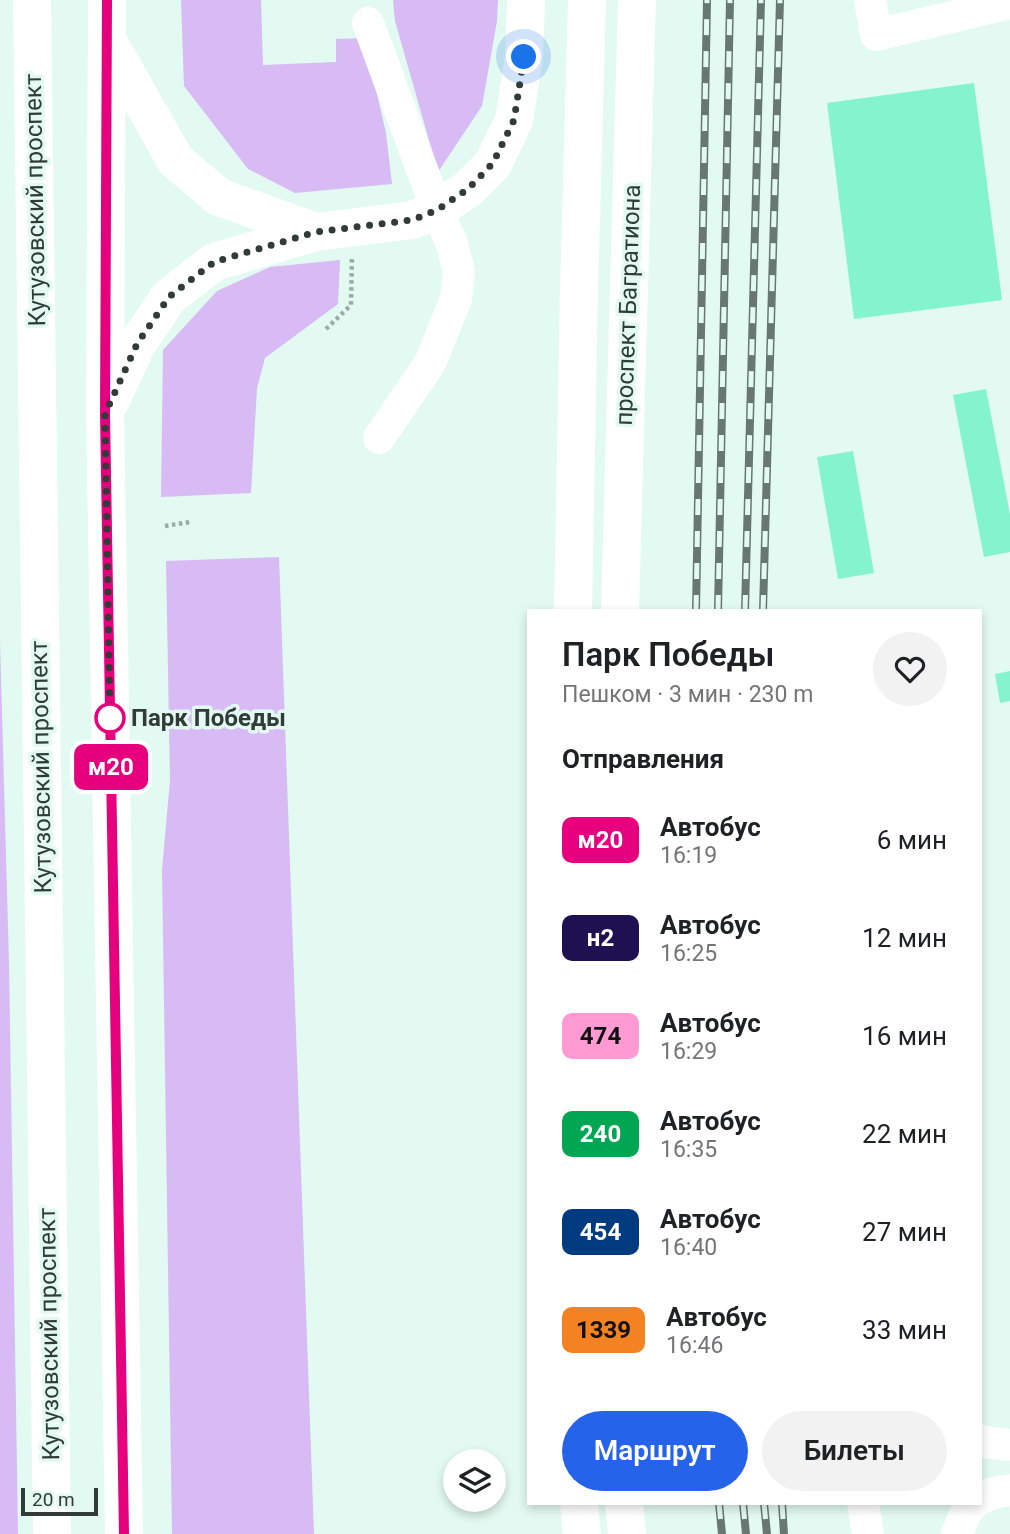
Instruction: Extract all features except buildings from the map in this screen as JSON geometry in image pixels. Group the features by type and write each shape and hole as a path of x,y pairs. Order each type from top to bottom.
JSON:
{"main road":[{"name":"Кутузовский проспект","path":"32,0 52,1534"},
{"path":"107,0 105,414 124,1534"},
{"path":"105,414 137,344 169,297 214,262 316,232 412,220 437,210 468,189 493,163 514,120 524,57 526,0"},
{"name":"проспект Багратиона","path":"573,609 587,0"},
{"name":"проспект Багратиона","path":"620,609 636,0"},
{"path":"108,40 176,162 219,197 316,232"},
{"path":"579,1505 582,1534"},
{"path":"624,1505 627,1534"}],"lane":[{"path":"870,0 876,35 1010,3"},
{"path":"368,23 452,244 459,271 456,299 430,363 379,438"},
{"path":"982,1441 1010,1445"},
{"path":"982,1498 1010,1490"},
{"path":"863,1505 868,1534"},
{"path":"957,1534 966,1512 972,1505"}],"path":[{"path":"326,329 351,305 352,250"},
{"path":"165,526 190,522"}],"shaded area":[{"path":"181,0 261,0 263,65 336,62 336,39 364,38 386,133 392,184 295,193 248,169 184,86"},
{"path":"393,0 498,0 497,21 482,106 438,172 395,21"},
{"path":"340,260 338,304 265,358 257,388 251,493 161,497 163,350 217,291 270,267"},
{"path":"279,557 314,1534 172,1534 162,870 170,780 166,561"},
{"path":"0,641 9,963 18,1534 0,1534"}],"railway":[{"path":"696,609 707,0"},
{"path":"718,609 730,0"},
{"path":"745,609 761,0"},
{"path":"763,609 780,0"},
{"path":"719,1505 722,1534"},
{"path":"743,1505 746,1534"},
{"path":"764,1505 767,1534"},
{"path":"782,1505 784,1534"}],"bus line":[{"name":"м20","path":"107,0 105,414 124,1534"}],"place":[{"name":"Парк Победы","path":"110,718"}],"route":[{"path":"110,718 105,414 137,344 169,297 214,262 316,232 412,220 437,210 468,189 493,163 514,120 524,57"}]}
